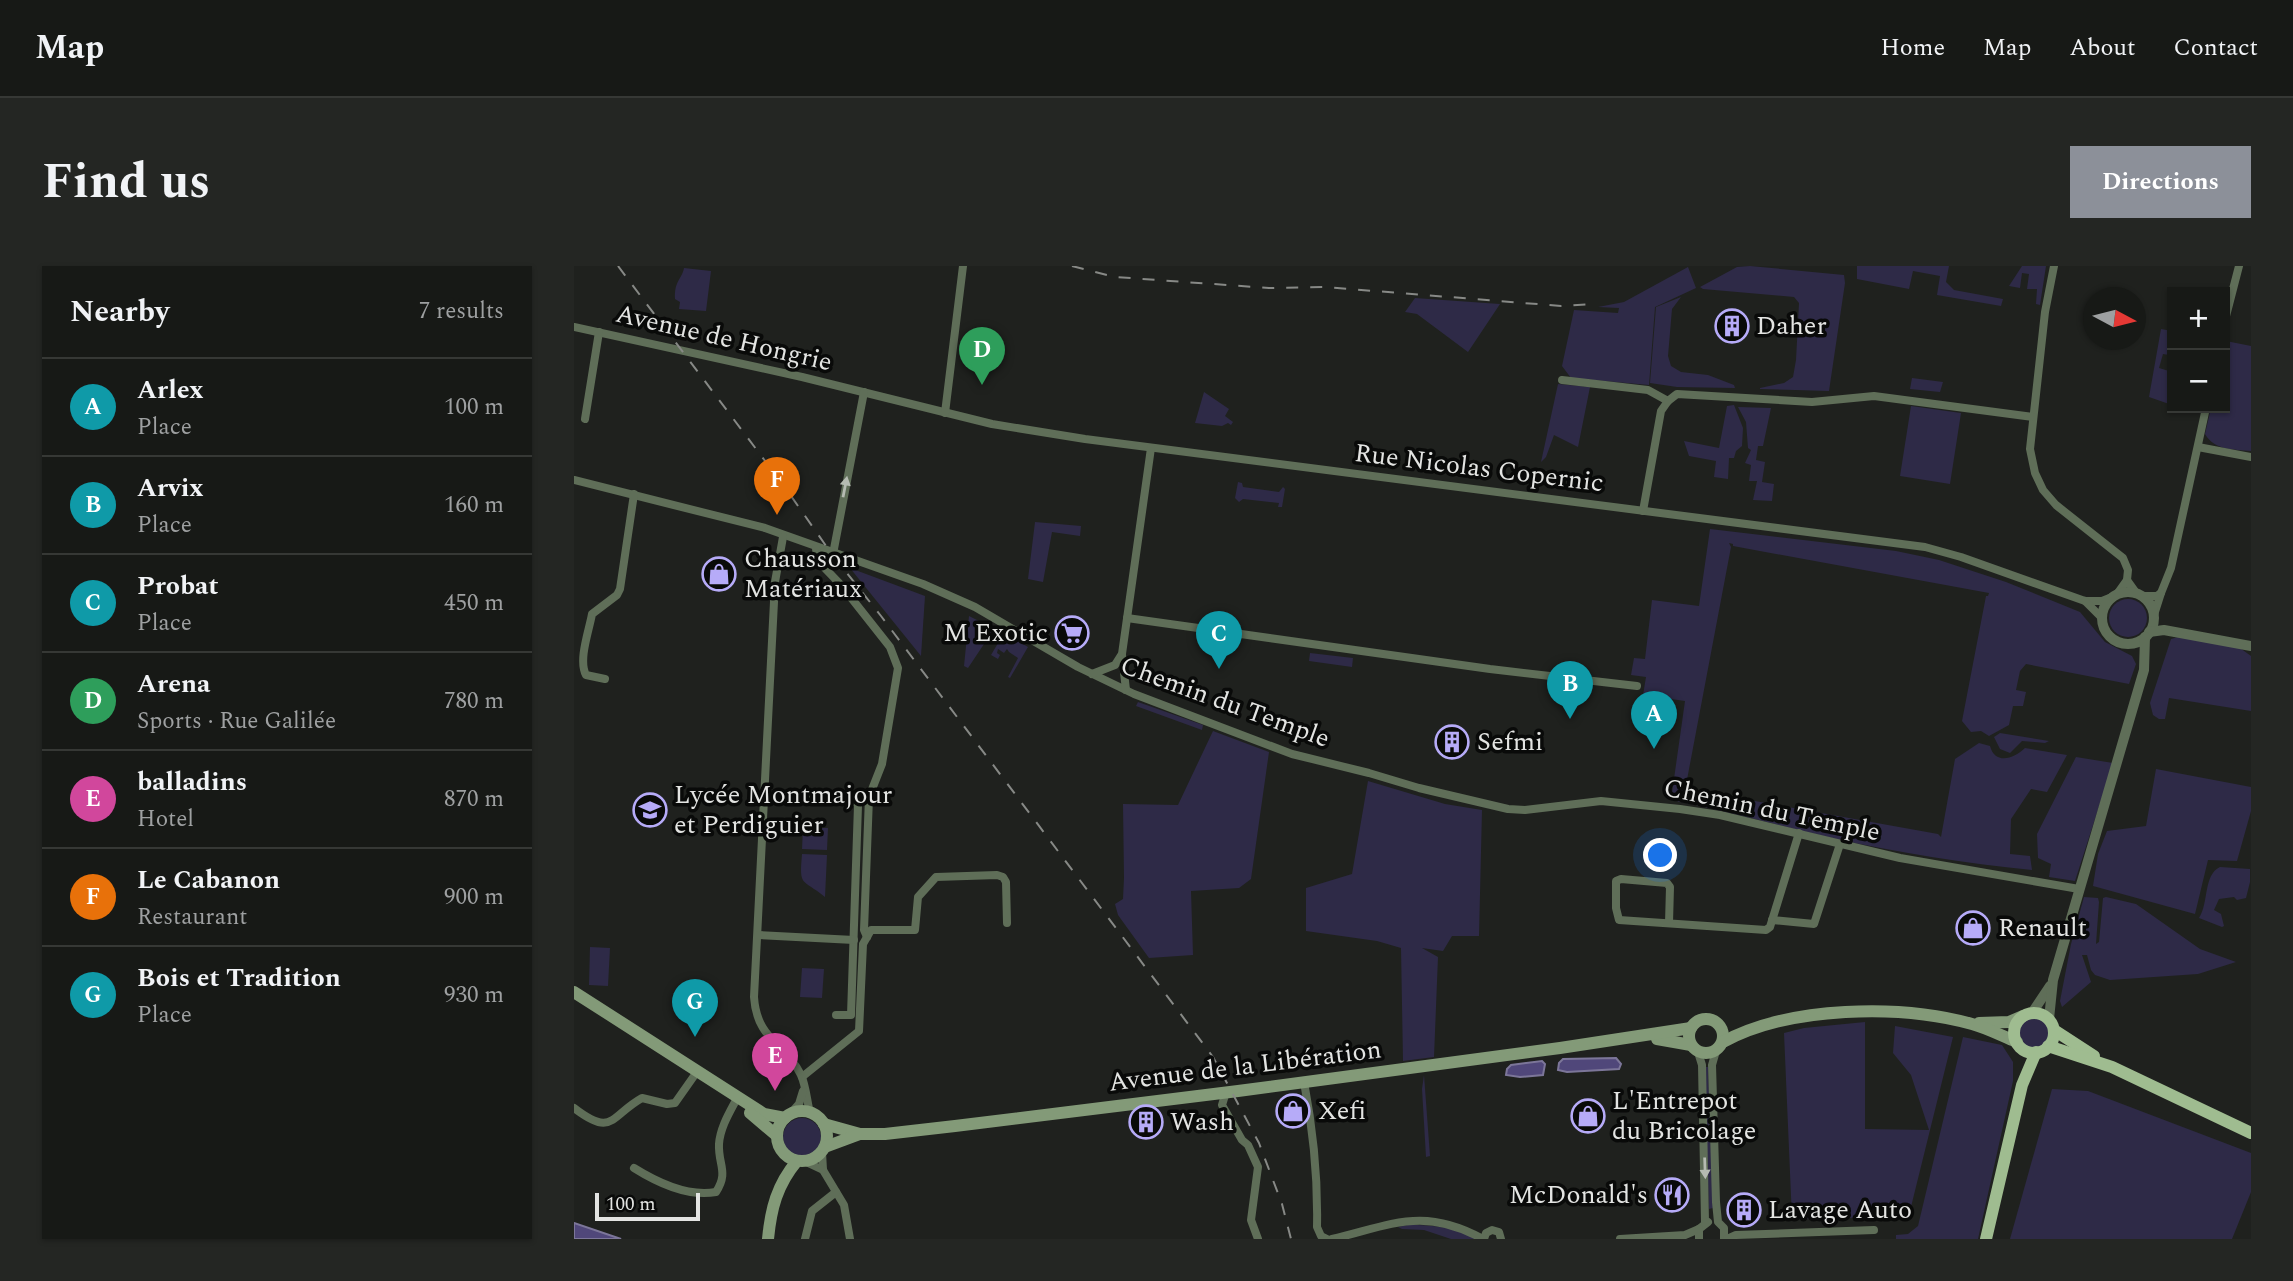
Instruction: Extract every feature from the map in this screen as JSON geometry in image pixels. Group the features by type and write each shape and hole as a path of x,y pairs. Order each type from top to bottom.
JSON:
{"main road":[{"path":"575,996 591,1008 591,1011 642,1043 764,1114 788,1116 804,1111 824,1124 827,1132 823,1150 802,1161 781,1183"},
{"path":"575,996 612,1017 704,1079"},
{"path":"1763,1026 1707,1054 1694,1048 1689,1039 1691,1028 1697,1021 1706,1019 1721,1027 1763,1026 1799,1018 1868,1010 1971,1024 2009,1022 2027,1014 2038,1013 2112,1067 2251,1133"},
{"path":"591,1011 612,1017"},
{"path":"2022,1085 2016,1025 2027,1014"},
{"path":"1971,1024 2029,1052 2042,1049 2052,1042 2051,1024"},
{"path":"1719,1046 1721,1027"},
{"path":"629,1028 642,1043"},
{"name":"Avenue de la Libération","path":"824,1124 860,1134 885,1134 1212,1094 1224,1098 1304,1082 1691,1028"},
{"name":"Avenue de la Libération","path":"1636,1037 1642,1040 1669,1040 1694,1048"},
{"path":"2042,1049 2112,1067"},
{"path":"1986,1239 2022,1085 2042,1049"},
{"path":"736,1099 776,1135 781,1151 781,1183 771,1214 768,1239"},
{"path":"776,1135 788,1116"},
{"name":"Avenue de la Libération","path":"823,1150 860,1134"},
{"path":"781,1151 791,1160 802,1161"}],"street":[{"path":"945,413 963,266"},
{"path":"2054,266 2045,312 2030,449 2035,473 2043,490 2056,505 2123,558 2128,570 2127,579 2103,609 2102,618"},
{"path":"2230,301 2239,266"},
{"name":"Avenue de Hongrie","path":"574,327 864,392"},
{"path":"585,419 600,332"},
{"path":"1562,380 1648,390 1668,401"},
{"path":"834,554 864,392"},
{"name":"Rue Nicolas Copernic","path":"864,392 1022,429 1151,448 1925,547 2085,601"},
{"path":"1643,511 1661,411 1677,394 1812,402 1874,396 2033,416"},
{"path":"2051,1024 2053,980 2144,670 2147,634 2171,568 2205,413"},
{"path":"2198,447 2251,457"},
{"path":"1126,690 1122,673 1122,653 1151,448"},
{"name":"Chemin du Temple","path":"574,480 765,528 783,537 923,584 960,599 1091,674 1292,754 1482,803 1525,810 1601,801 1693,811 1932,864 2079,889"},
{"path":"605,679 586,675 583,670 584,655 592,614 617,595 620,589 634,494"},
{"path":"783,537 775,582 754,997 755,1014 761,1027 802,1077 810,1113"},
{"path":"816,548 817,560 841,585 890,647 898,668 882,764 869,797 864,930 867,937"},
{"path":"2127,579 2151,608 2153,620 2164,630"},
{"path":"2085,601 2102,601 2127,592 2157,596 2161,593"},
{"path":"2085,601 2102,618 2108,635 2119,642 2131,643 2147,634 2164,630 2251,646"},
{"path":"1127,618 1637,687"},
{"path":"2131,643 2144,670"},
{"path":"1091,674 1105,671 1115,665 1122,653"},
{"path":"763,795 854,801 858,805 851,1016 836,1015"},
{"path":"1669,923 1670,887 1667,883 1621,879 1616,881 1619,920 1766,930 1770,927 1799,833"},
{"path":"1772,920 1814,923 1840,844"},
{"path":"802,1077 859,1031 863,944 871,930 915,930 918,897 936,877 1003,877 1006,882 1007,923"},
{"path":"758,935 854,940"},
{"path":"2027,1014 2053,980"},
{"path":"1719,1046 1712,1065 1721,1225 1726,1239 1736,1235 1874,1230"},
{"path":"1620,1239 1693,1238 1702,1226 1702,1065 1694,1048"},
{"path":"574,1108 592,1121 611,1122 642,1098 667,1104 676,1102 704,1079"},
{"path":"1304,1082 1315,1168 1317,1227 1321,1236 1329,1239 1419,1219 1485,1236 1497,1231 1503,1239"},
{"path":"788,1116 799,1104 803,1088"},
{"path":"1224,1098 1242,1140 1248,1145 1258,1167 1251,1220 1258,1239"},
{"path":"634,1168 652,1179 677,1187 703,1194 716,1192 723,1182 724,1170 719,1147 720,1135 736,1099"},
{"path":"823,1150 823,1170 846,1210 850,1239"},
{"path":"802,1161 823,1170"},
{"path":"805,1239 812,1211 836,1192"},
{"path":"1702,1226 1721,1225 1736,1235"}],"shaded area":[{"path":"1857,266 1949,266 1946,282 1954,290 2003,299 2001,306 1937,295 1940,276 1913,271 1909,289 1857,279"},
{"path":"2022,266 2046,266 2040,305 2036,304 2037,289 2027,289 2029,274 2022,273 2020,288 2009,286"},
{"path":"1688,267 1696,288 1655,307 1649,385 1571,378 1562,366 1574,310 1618,313 1619,308 1598,307 1624,302"},
{"path":"1737,267 1844,275 1829,391 1760,389 1784,383 1793,377 1799,303 1794,297 1700,287"},
{"path":"684,268 711,271 706,311 679,309 680,302 675,299 675,293"},
{"path":"1681,297 1672,309 1668,356 1671,366 1681,372 1708,375 1734,385 1735,388 1677,387 1650,383 1656,307"},
{"path":"1415,298 1500,304 1468,352 1417,314 1405,312"},
{"path":"2161,329 2167,330 2167,355 2163,354 2159,368 2167,370 2167,403 2149,397"},
{"path":"2230,342 2251,346 2251,451 2219,446 2205,434 2210,413 2230,413"},
{"path":"1912,378 1943,382 1940,392 1910,389"},
{"path":"1558,384 1590,387 1578,447 1554,435 1546,457 1541,462"},
{"path":"1204,392 1229,409 1225,416 1233,422 1231,425 1195,423"},
{"path":"1734,405 1743,428 1742,446 1736,451 1734,458 1729,458 1728,479 1714,477 1716,461 1689,456 1684,441 1719,448 1727,406"},
{"path":"1911,406 1961,413 1950,484 1900,476"},
{"path":"1738,407 1771,408 1763,446 1758,446 1756,460 1765,462 1762,482 1774,484 1772,501 1753,500 1757,481 1749,481 1751,465 1745,463 1751,450 1748,448 1746,422"},
{"path":"1238,482 1242,483 1243,487 1279,492 1283,487 1282,507 1278,507 1279,503 1243,499 1239,502 1235,498"},
{"path":"1035,522 1081,526 1080,536 1052,532 1043,582 1028,579"},
{"path":"1710,529 1896,551 1939,560 2006,582 2080,612 2105,642 2132,656 2136,664 2129,684 2026,664 2020,671 2016,690 2026,692 2023,706 2013,706 2009,725 1989,736 1981,731 1971,732 1962,721 1986,596 1989,593 1733,546 1729,543 1731,547 1686,785 1682,788 1938,834 1941,837 1955,759 1979,743 1990,746 1992,752 2000,758 2016,755 2025,748 2067,755 2047,792 2031,789 2011,819 2010,854 2030,856 2032,870 1882,848 1671,800 1685,701 1643,695 1646,677 1631,675 1634,658 1645,659 1652,600 1699,606"},
{"path":"850,568 925,596 921,656"},
{"path":"2128,599 2141,605 2147,618 2141,631 2128,637 2115,631 2109,618 2115,605"},
{"path":"969,616 997,630 988,638 968,668 964,666"},
{"path":"1004,633 1028,647 1010,678 1008,677 1018,658 1007,649 1004,653 998,649 998,659 991,655"},
{"path":"2178,637 2240,648 2251,656 2251,711 2169,698 2165,719 2153,715 2150,703 2171,639"},
{"path":"1310,653 1353,658 1352,667 1309,661"},
{"path":"1138,702 1203,725 1202,730 1136,706"},
{"path":"1213,731 1269,752 1251,879 1239,888 1191,891 1193,955 1149,958 1118,915 1115,904 1123,899 1123,804 1178,805"},
{"path":"2000,733 2049,741 2022,741 2010,753 2000,749 1994,737"},
{"path":"2076,757 2113,763 2075,881 2049,877 2051,864 2038,858 2037,834"},
{"path":"2156,769 2251,787 2251,811 2237,861 2208,860 2195,914 2093,886 2098,854 2107,831 2146,826"},
{"path":"1368,781 1445,804 1482,810 1479,936 1452,936 1443,951 1422,948 1438,957 1434,1057 1403,1061 1401,948 1377,941 1306,931 1306,888 1352,874"},
{"path":"803,828 828,828 827,850 802,849"},
{"path":"802,854 827,855 825,897 802,878"},
{"path":"2220,867 2250,869 2246,898 2219,899 2214,910 2221,914 2222,927 2199,918 2211,876"},
{"path":"2084,897 2098,898 2096,944 2099,942 2103,898 2106,897 2136,904 2200,949 2236,962 2198,974 2110,980 2095,975 2087,955 2082,955 2091,982 2062,1007 2060,1001 2071,944"},
{"path":"590,947 610,948 608,986 589,985"},
{"path":"802,968 824,969 822,998 800,997"},
{"path":"2034,1018 2044,1023 2049,1033 2044,1043 2034,1048 2024,1043 2019,1033 2024,1023"},
{"path":"1865,1022 1865,1129 1929,1130 1911,1075 1893,1053 1895,1026 1953,1037 1908,1219 1792,1219 1784,1033 1804,1028"},
{"path":"1963,1037 2002,1045 2013,1062 2013,1081 1978,1239 1896,1239 1896,1235 1908,1234 1918,1226"},
{"path":"1616,1058 1621,1064 1619,1069 1567,1072 1558,1070 1563,1059"},
{"path":"1542,1061 1545,1064 1543,1075 1506,1075 1511,1065"},
{"path":"1704,1067 1708,1067 1713,1208 1709,1209"},
{"path":"1424,1075 1430,1156 1426,1157 1422,1089"},
{"path":"2052,1089 2088,1091 2251,1153 2251,1192 2232,1239 2010,1239"},
{"path":"802,1118 815,1124 821,1137 815,1150 802,1156 789,1150 783,1137 789,1124"},
{"path":"574,1223 621,1239 574,1239"},
{"path":"1408,1225 1444,1228 1477,1239 1451,1239 1424,1230 1398,1227"}],"railway":[{"path":"618,266 784,486 831,553 1213,1057 1259,1143 1282,1204 1291,1239"},
{"path":"1072,266 1115,277 1269,288 1325,287 1561,306 1595,304"}],"place":[{"name":"Daher","path":"1732,326"},
{"name":"Arena","path":"982,385"},
{"name":"Le Cabanon","path":"777,515"},
{"name":"Chausson Matériaux","path":"719,574"},
{"name":"M Exotic","path":"1072,633"},
{"name":"Probat","path":"1219,669"},
{"name":"Arvix","path":"1570,719"},
{"name":"Sefmi","path":"1452,742"},
{"name":"Arlex","path":"1654,749"},
{"name":"Lycée Montmajour et Perdiguier","path":"650,810"},
{"name":"Renault","path":"1973,928"},
{"name":"Bois et Tradition","path":"695,1037"},
{"name":"balladins","path":"775,1091"},
{"name":"Xefi","path":"1293,1111"},
{"name":"L'Entrepot du Bricolage","path":"1588,1116"},
{"name":"Wash","path":"1146,1122"},
{"name":"McDonald's","path":"1672,1195"},
{"name":"Lavage Auto","path":"1744,1210"}]}
